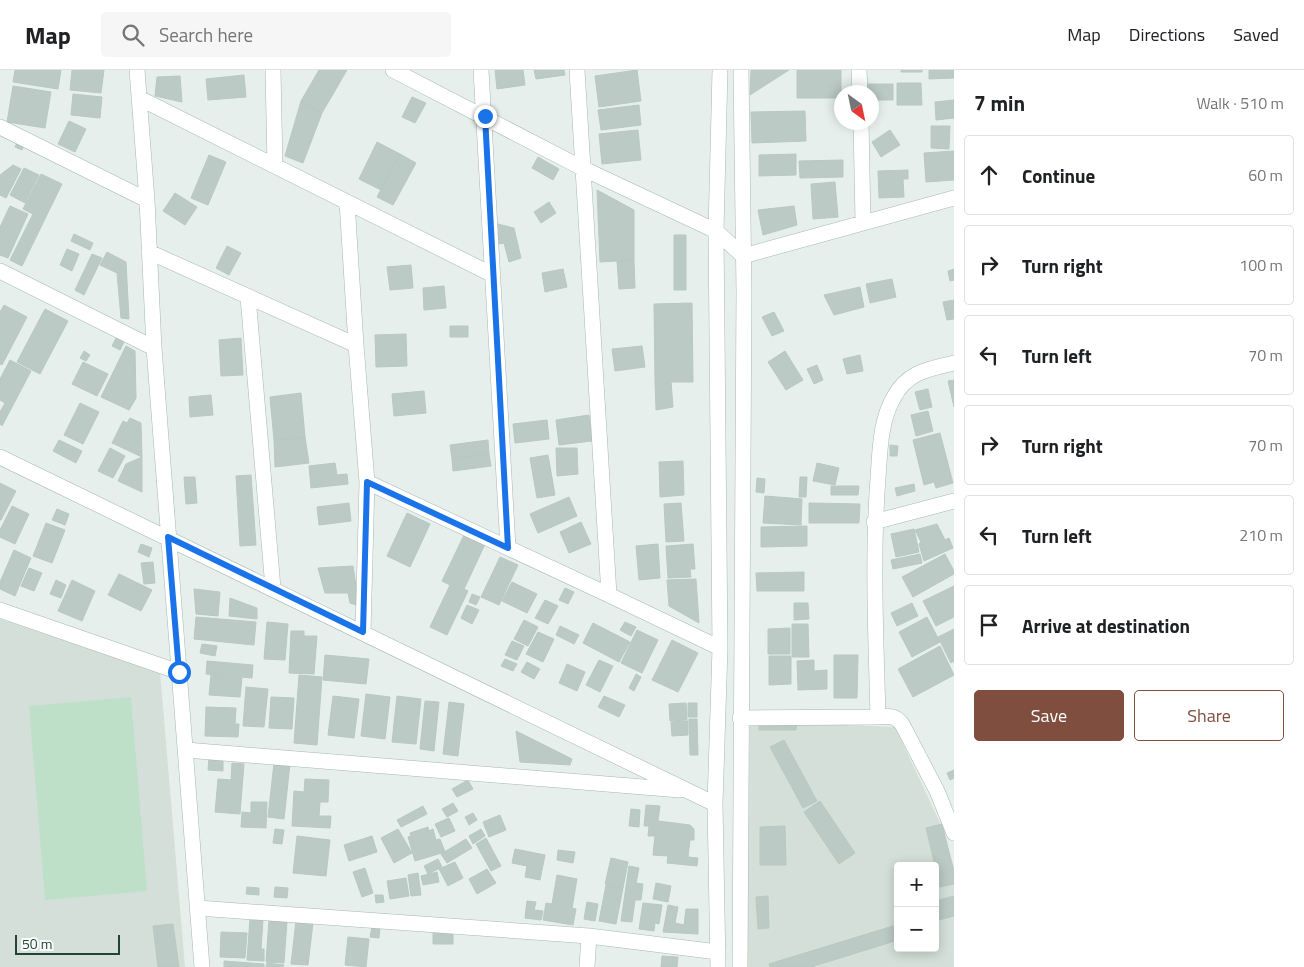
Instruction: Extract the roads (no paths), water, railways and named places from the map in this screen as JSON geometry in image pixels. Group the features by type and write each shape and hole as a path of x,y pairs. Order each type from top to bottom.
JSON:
{"street":[{"path":"136,70 146,200 154,348 202,967"},
{"path":"273,70 275,166"},
{"path":"393,70 584,169 716,231 742,256"},
{"path":"481,70 508,548"},
{"path":"577,70 609,595"},
{"path":"198,908 589,936 718,960 715,804 720,648 716,231 720,70"},
{"path":"740,967 744,292 742,256 742,70"},
{"path":"859,70 860,85"},
{"path":"138,98 493,275"},
{"path":"0,127 146,200"},
{"path":"861,130 863,222"},
{"path":"742,256 954,198"},
{"path":"347,202 367,482 363,632"},
{"path":"149,252 356,345"},
{"path":"0,271 154,348"},
{"path":"248,296 273,588"},
{"path":"878,718 874,522 881,436 887,412 902,384 913,374 954,363"},
{"path":"0,457 715,804"},
{"path":"367,482 720,648"},
{"path":"874,522 952,504"},
{"path":"0,610 179,672"},
{"path":"740,718 878,718 891,716 898,719 937,791 954,833"},
{"path":"186,750 689,791"},
{"path":"586,967 589,936"}]}
